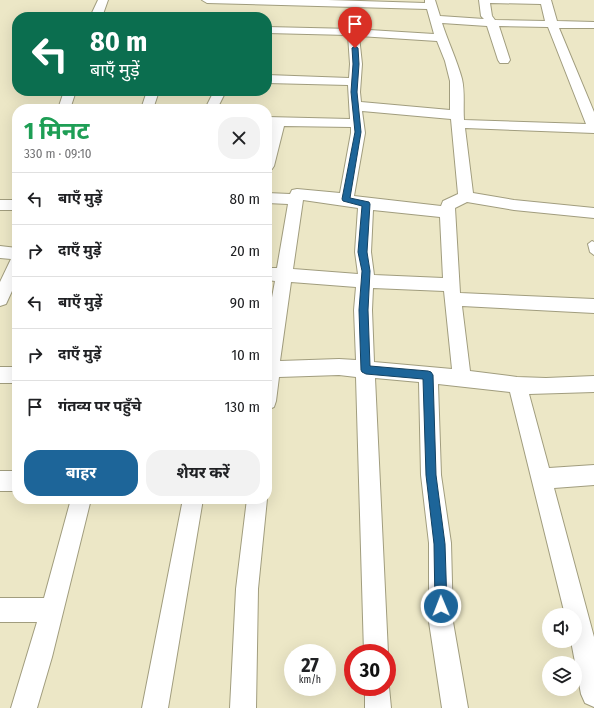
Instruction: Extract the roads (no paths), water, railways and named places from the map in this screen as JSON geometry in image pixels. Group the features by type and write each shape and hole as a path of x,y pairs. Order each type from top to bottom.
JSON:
{"street":[{"path":"98,12 103,0"},
{"path":"207,0 431,3 441,38 451,61 456,81 458,120 466,197"},
{"path":"484,0 488,16 492,23 504,60"},
{"path":"356,106 458,120 594,129 588,98 552,24 545,1 487,0"},
{"path":"436,19 492,23 594,25"},
{"path":"272,30 353,32 441,38"},
{"path":"346,199 358,132 354,92 356,64 353,32"},
{"path":"272,79 355,82"},
{"path":"273,121 357,123"},
{"path":"272,349 297,194 346,199 366,204 448,212"},
{"path":"462,378 452,292 448,205 466,197 514,205 594,213"},
{"path":"272,198 296,199"},
{"path":"366,204 362,252 366,271 363,310 376,644"},
{"path":"0,205 12,205"},
{"path":"0,252 12,253"},
{"path":"0,299 12,274"},
{"path":"272,275 365,281 452,292 594,306"},
{"path":"272,369 339,367 462,378 517,385 546,386 594,384"},
{"path":"0,375 12,375"},
{"path":"428,375 431,475 440,544 441,622 455,708"},
{"path":"517,385 580,627 594,691"},
{"path":"542,479 594,475"},
{"path":"0,482 12,481"},
{"path":"24,708 40,656 80,504"},
{"path":"155,708 192,504"},
{"path":"243,708 247,589 256,504"},
{"path":"0,610 52,610"},
{"path":"377,696 378,708"}],"lane":[{"path":"592,244 594,252"}]}
